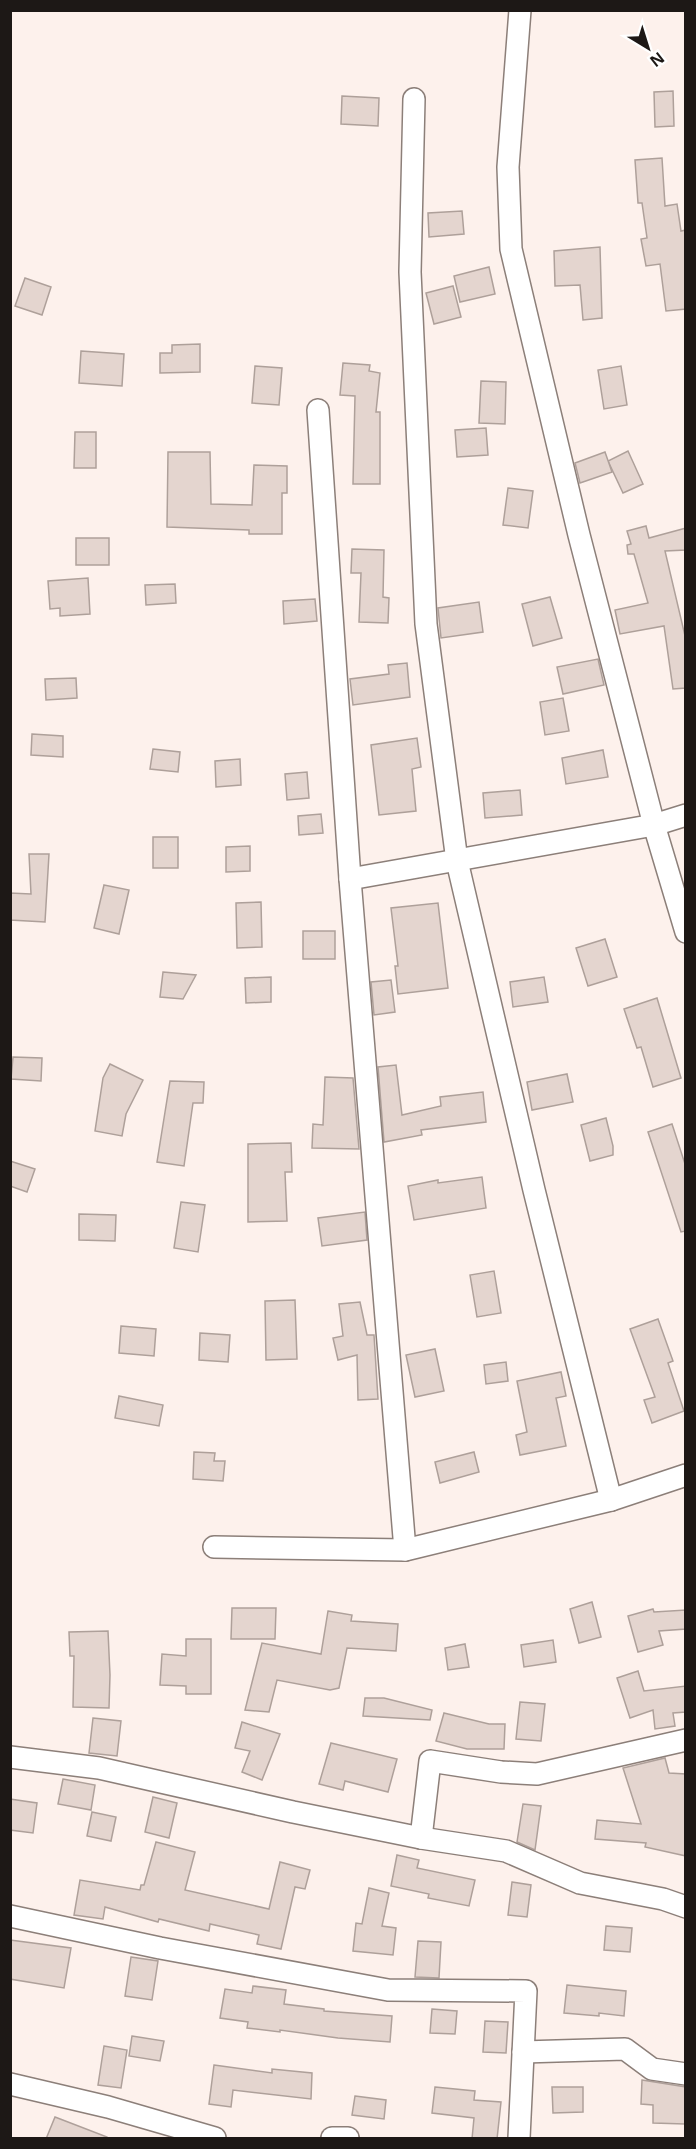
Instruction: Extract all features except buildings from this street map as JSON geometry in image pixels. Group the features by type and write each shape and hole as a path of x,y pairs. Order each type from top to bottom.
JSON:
{"street":[{"path":"520,10 508,167 511,249 579,535 654,825 686,932"},
{"path":"414,99 410,272 426,624 457,861 534,1190 611,1500"},
{"path":"318,410 350,879 405,1550"},
{"path":"350,879 654,825 686,815"},
{"path":"214,1547 405,1550 611,1500 686,1475"},
{"path":"421,1838 430,1761 501,1772 537,1774 686,1740"},
{"path":"10,1757 99,1768 293,1812 421,1838 506,1851 580,1883 663,1899 686,1907"},
{"path":"10,1916 160,1948 388,1990 526,1991 519,2139"},
{"path":"523,2052 625,2049 652,2069 686,2074"},
{"path":"10,2084 108,2107 215,2139"},
{"path":"332,2139 348,2139"}]}
